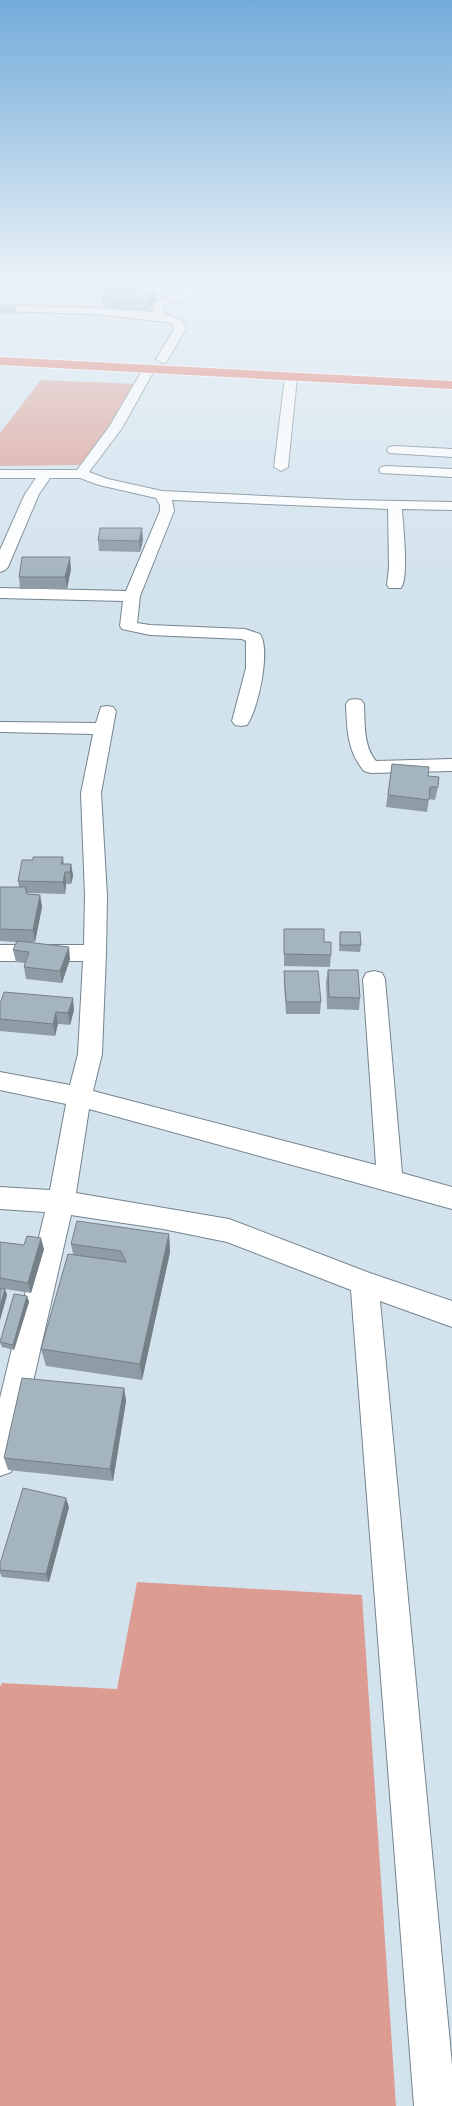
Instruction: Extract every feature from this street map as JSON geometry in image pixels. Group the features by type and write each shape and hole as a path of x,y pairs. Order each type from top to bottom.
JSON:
{"highway":[{"path":"320,378 452,384"}],"street":[{"path":"81,474 116,428 144,378"},
{"path":"281,467 291,378"},
{"path":"394,450 452,453"},
{"path":"386,470 452,473"},
{"path":"0,474 81,474 162,495 452,506"},
{"path":"0,566 32,494 46,474"},
{"path":"162,495 167,504 167,511 132,596 128,624 131,628 246,634 254,638 256,654 242,720"},
{"path":"395,505 397,567 395,585"},
{"path":"0,593 132,596"},
{"path":"355,704 359,747 365,762 371,767 452,765"},
{"path":"0,727 105,720 91,793 96,896 90,1054 79,1097 61,1202 0,1461"},
{"path":"0,953 95,953"},
{"path":"374,979 390,1180"},
{"path":"0,1081 79,1097 452,1198"},
{"path":"0,1198 61,1202 164,1218 229,1231 364,1283 452,1314"},
{"path":"364,1283 435,2106"}],"shaded area":[{"path":"41,380 136,384 87,463 79,465 0,466 0,433"},
{"path":"137,1582 362,1595 396,2106 0,2106 0,1687 2,1683 117,1689"}],"building":[{"path":"100,528 142,528 139,541 98,540"},
{"path":"22,557 70,557 65,577 19,577"},
{"path":"392,764 429,767 428,776 439,777 438,787 430,787 429,800 388,795"},
{"path":"33,857 63,857 61,864 71,864 70,872 65,872 63,882 18,881 22,860 33,860"},
{"path":"0,887 25,887 27,894 40,895 33,930 0,929"},
{"path":"284,929 324,929 324,942 331,942 331,955 284,954"},
{"path":"340,932 360,932 361,945 340,945"},
{"path":"17,941 69,947 60,971 24,967 29,952 13,950"},
{"path":"328,970 358,970 360,998 329,997"},
{"path":"284,971 318,971 321,1002 286,1002"},
{"path":"4,992 73,998 68,1013 56,1012 53,1024 0,1019 0,1004"},
{"path":"77,1221 169,1234 140,1364 41,1349 68,1254 126,1262 121,1251 71,1244"},
{"path":"27,1236 41,1238 28,1283 0,1278 0,1242 24,1245"},
{"path":"0,1289 5,1289 0,1308"},
{"path":"14,1294 27,1296 13,1345 0,1342"},
{"path":"22,1378 124,1388 110,1469 4,1458"},
{"path":"23,1488 66,1498 46,1574 0,1570 0,1564"}]}
